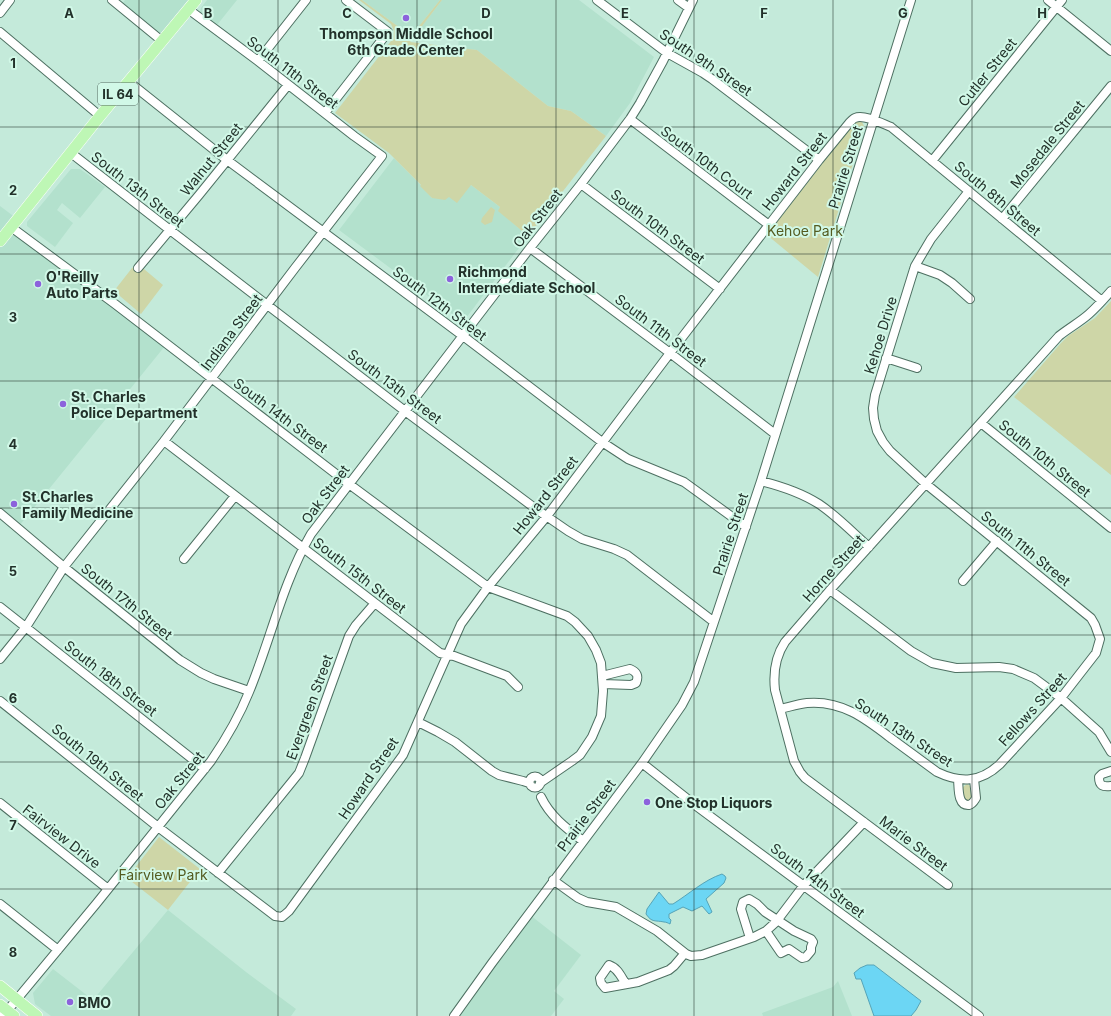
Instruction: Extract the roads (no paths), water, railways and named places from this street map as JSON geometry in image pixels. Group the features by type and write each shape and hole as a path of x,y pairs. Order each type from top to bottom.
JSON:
{"main road":[{"name":"IL 64","path":"0,241 100,116 196,0"},
{"path":"0,986 37,1016"}],"street":[{"path":"0,13 10,0"},
{"path":"112,0 162,41"},
{"path":"258,61 306,0"},
{"path":"325,113 388,32 346,0"},
{"name":"South 9th Street","path":"597,0 667,52 712,79 819,160"},
{"path":"678,0 689,8"},
{"name":"Oak Street","path":"6,1012 205,769 224,742 249,691 287,585 303,548 318,524 630,119 694,0"},
{"name":"Prairie Street","path":"454,1016 553,880 642,763 682,705 694,682 761,481 911,0"},
{"path":"1048,0 1059,3 1111,51"},
{"name":"Cutler Street","path":"932,161 1059,3"},
{"name":"South 11th Street","path":"188,9 382,156"},
{"path":"0,32 100,116"},
{"name":"South 12th Street","path":"129,82 227,160 602,442 628,459 684,482 746,527"},
{"name":"Walnut Street","path":"138,268 288,85"},
{"name":"Mosedale Street","path":"1002,219 1111,86"},
{"name":"Howard Street","path":"275,916 282,917 290,911 400,760 461,624 488,587 547,516 670,353 850,122 859,117 873,120"},
{"name":"South 10th Court","path":"630,119 769,225"},
{"name":"South 8th Street","path":"873,120 891,127 1102,300"},
{"name":"South 13th Street","path":"71,152 404,411 547,516 568,531 582,538 627,555 714,622"},
{"name":"Indiana Street","path":"0,659 26,627 64,566 164,441 382,156"},
{"name":"South 10th Street","path":"581,184 720,289"},
{"name":"Kehoe Drive","path":"926,484 890,451 883,442 877,431 873,408 875,395 915,266 931,239 969,191"},
{"name":"South 14th Street","path":"11,227 115,304 349,484 488,587 557,612 575,622 588,636 601,663 603,691 601,716 592,738 580,755 552,774 535,782"},
{"name":"South 11th Street","path":"530,248 775,434"},
{"path":"915,266 940,275 952,283 970,299"},
{"name":"Horne Street","path":"864,822 805,778 794,761 775,690 774,668 780,650 785,642 830,590 1059,336 1091,313 1111,291"},
{"path":"886,358 917,368"},
{"name":"South 10th Street","path":"981,423 1111,528"},
{"name":"South 15th Street","path":"164,441 440,653 454,656 507,676 518,687"},
{"path":"761,481 802,495 818,504 869,547"},
{"name":"South 11th Street","path":"926,484 1091,618 1100,639"},
{"path":"184,559 235,496"},
{"name":"South 17th Street","path":"0,513 180,660 214,679 249,691"},
{"path":"963,581 996,541"},
{"path":"830,590 911,650 932,662 956,668 999,667 1013,669 1034,678 1061,698 1099,732 1111,752"},
{"name":"Evergreen Street","path":"218,872 299,772 349,636 356,625 375,603"},
{"name":"South 18th Street","path":"0,607 205,769"},
{"name":"Fellows Street","path":"971,779 984,776 1000,764 1061,698 1096,653 1100,639"},
{"name":"South 19th Street","path":"0,701 158,827 275,916"},
{"name":"South 13th Street","path":"780,709 806,703 832,705 844,708 868,721 936,772 958,780 971,779"},
{"path":"418,722 455,742 499,775 535,782 546,808 555,818 583,841"},
{"name":"South 14th Street","path":"642,763 695,805 979,1016"},
{"path":"1111,771 1102,774 1099,777 1099,782 1101,785 1105,787 1111,786"},
{"path":"958,780 960,800 963,804 968,805 976,798 971,779"},
{"name":"Fairview Drive","path":"0,803 108,889"},
{"path":"553,880 578,898 587,902 616,907 657,931 685,953 691,956 702,955 766,931 778,920 804,885 864,822"},
{"name":"Marie Street","path":"864,822 948,885"},
{"path":"750,938 741,909 743,902 749,899 765,912 811,939 813,942 811,951 806,957 802,958 789,949 781,953 766,931"},
{"path":"0,904 58,950"},
{"path":"626,984 638,982 669,970 685,953"}],"water":[{"path":"722,874 726,878 724,883 706,899 712,912 709,914 702,906 692,911 683,907 669,914 669,918 671,920 670,924 652,920 646,914 647,909 659,892 669,904 673,904 703,883"},
{"path":"867,965 874,965 921,1001 911,1016 874,1016 861,979 856,979 854,973"}],"place":[{"name":"Thompson Middle School 6th Grade Center","path":"406,18"},
{"name":"Richmond Intermediate School","path":"450,279"},
{"name":"O'Reilly Auto Parts","path":"38,284"},
{"name":"St. Charles Police Department","path":"63,404"},
{"name":"St.Charles Family Medicine","path":"14,504"},
{"name":"One Stop Liquors","path":"647,802"},
{"name":"BMO","path":"70,1002"}],"park label":[{"name":"Kehoe Park","path":"805,230"},
{"name":"Fairview Park","path":"163,874"}]}
